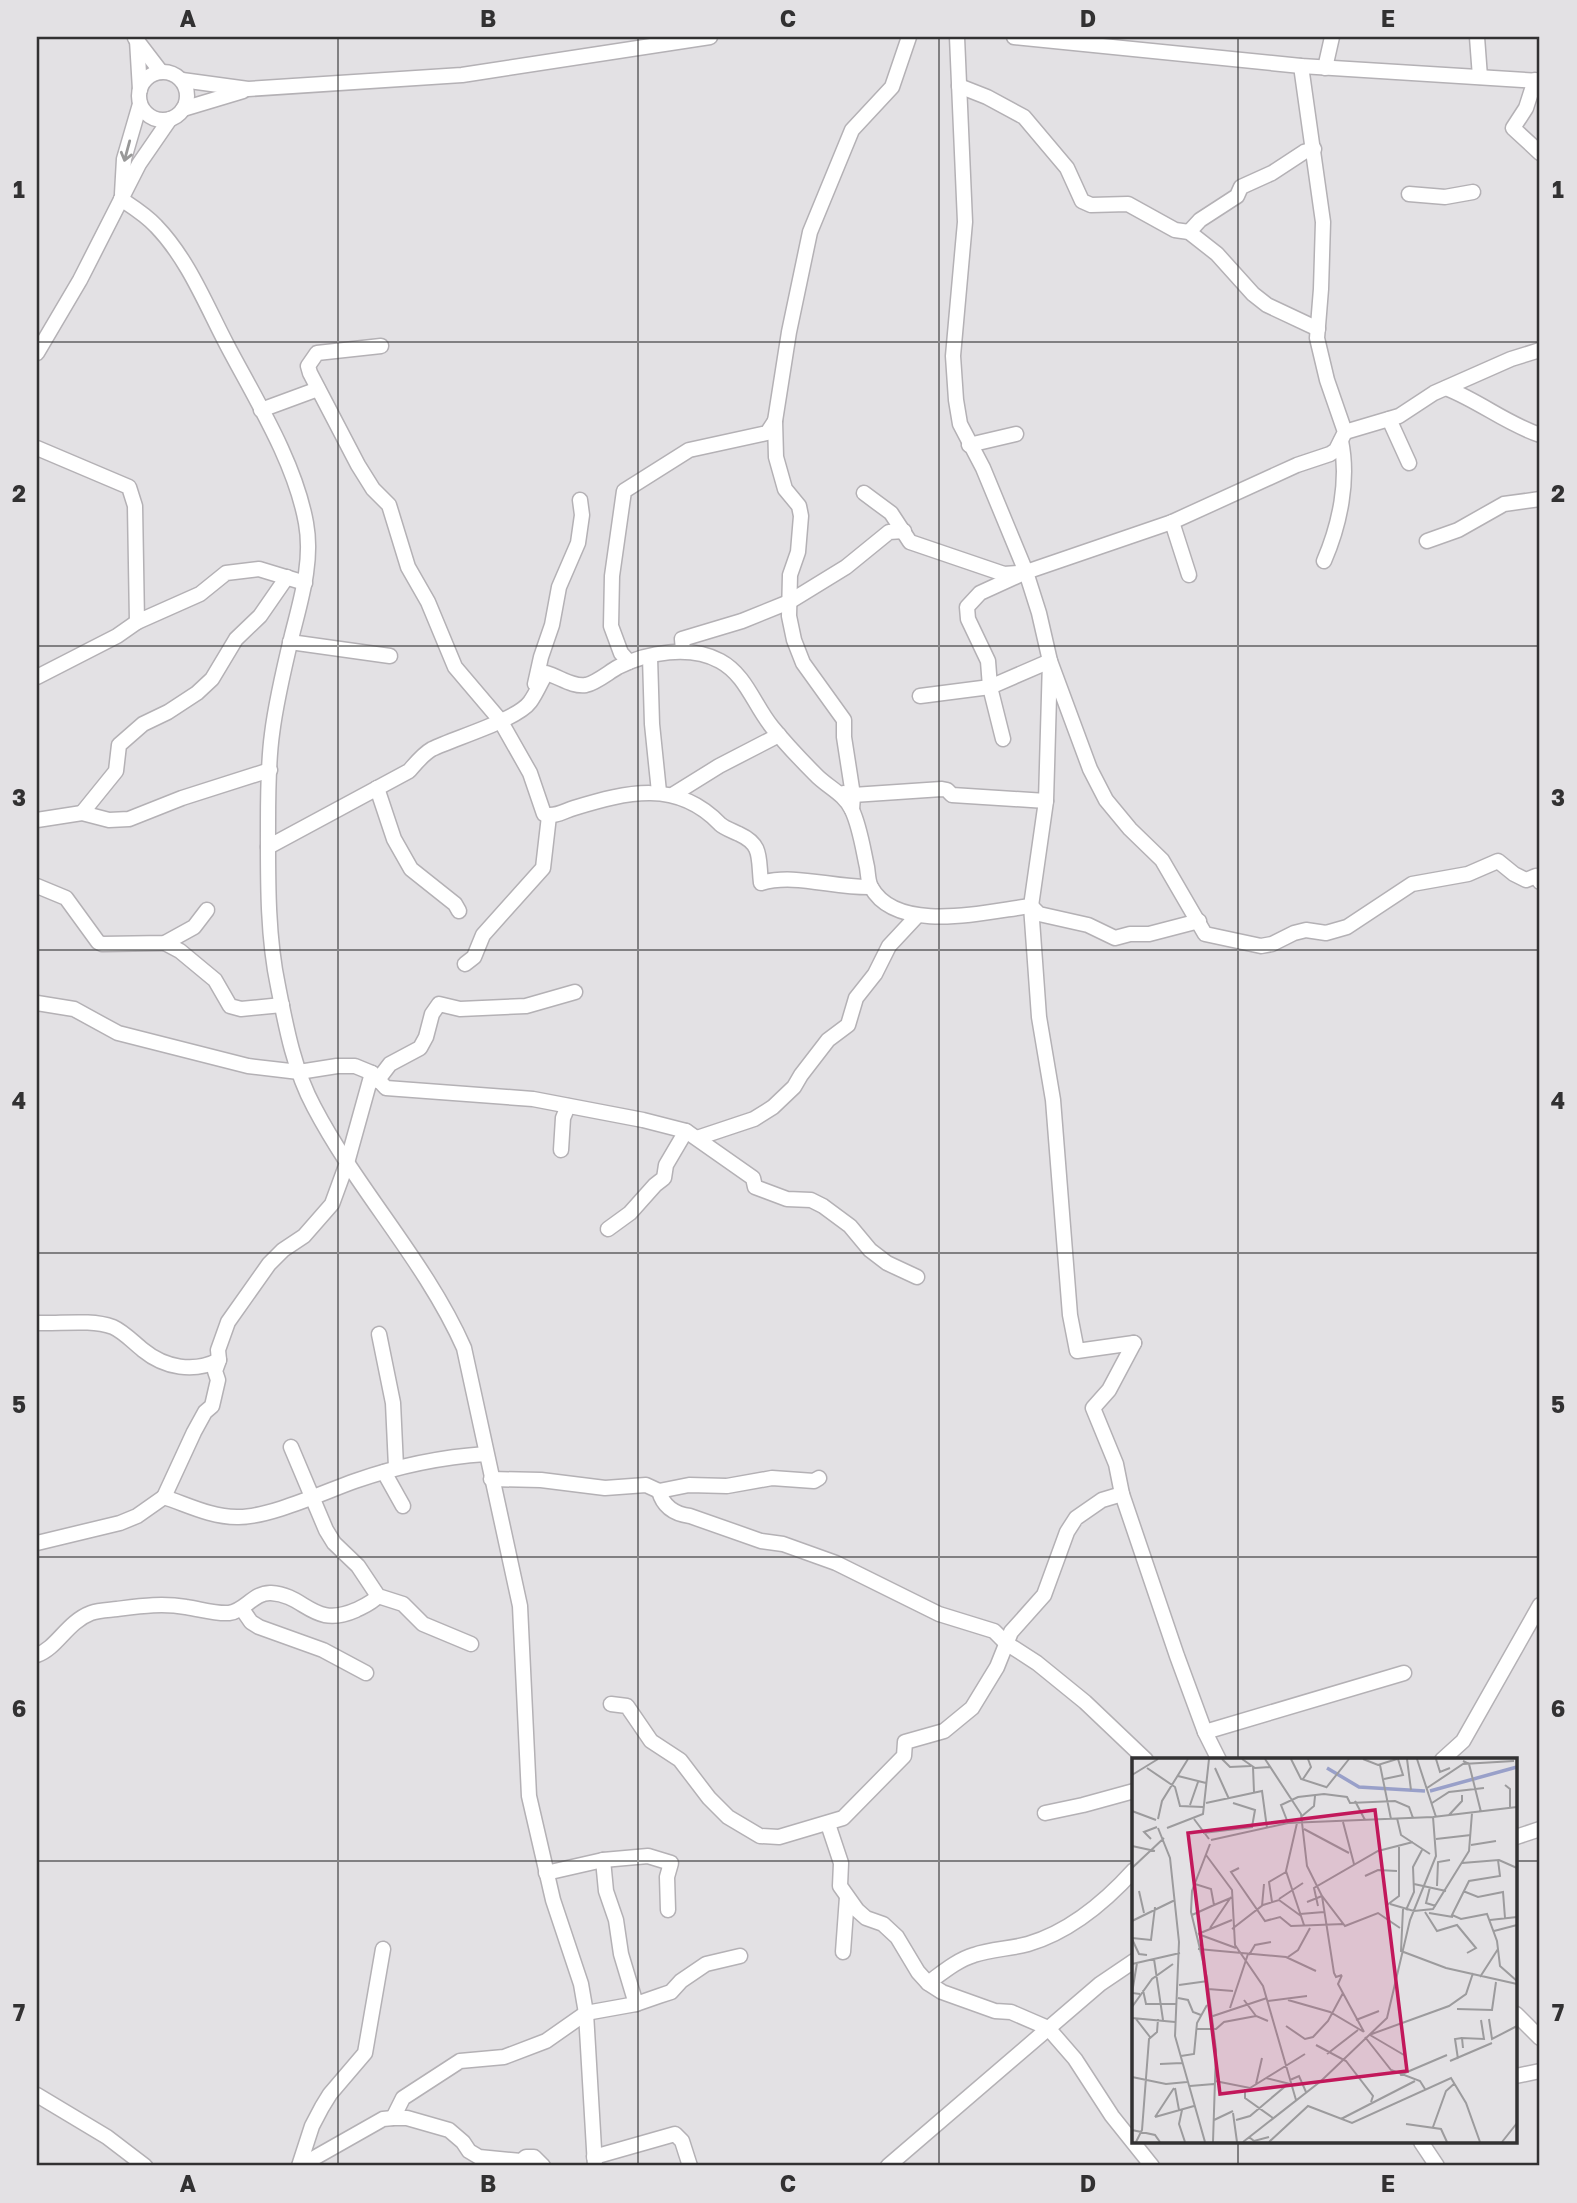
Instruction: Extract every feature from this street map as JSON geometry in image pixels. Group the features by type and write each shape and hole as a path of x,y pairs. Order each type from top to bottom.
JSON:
{"street":[{"path":"182,80 248,89 462,75 658,40 710,37"},
{"path":"909,37 892,87 852,130 810,232 789,332 775,421 776,457 785,489 799,506 801,516 798,552 790,575 789,602 794,640 803,663 844,720 846,794 871,887 888,904 917,916 945,917 1031,906"},
{"path":"957,37 965,222 953,356 960,424 983,468 1026,572 1040,613 1051,661 1090,769 1106,800 1129,829 1162,860 1205,934 1261,946 1306,930 1326,933 1347,928 1412,884 1468,874 1498,861 1514,874 1526,880 1536,876 1540,882"},
{"path":"1014,37 1325,68 1538,80 1526,108 1513,128 1540,153"},
{"path":"1325,68 1332,37"},
{"path":"1477,37 1480,77"},
{"path":"136,38 162,72"},
{"path":"136,38 140,97 148,115 154,118 170,118"},
{"path":"1301,66 1322,222 1317,338 1343,436 1345,464 1338,523 1324,561"},
{"path":"121,199 124,159 140,97 149,76 162,72 176,75 182,80 187,94 183,109"},
{"path":"959,86 1024,117 1067,168 1082,201 1091,205 1128,204 1175,230 1189,232 1217,254 1253,294 1267,305 1318,329"},
{"path":"37,353 80,280 139,164 170,118 183,109 248,89"},
{"path":"1189,232 1200,220 1237,196 1241,187 1314,149"},
{"path":"1409,194 1445,197 1474,192"},
{"path":"121,199 158,228 200,290 289,467 306,523 308,548 305,583 290,642 272,736 269,911 277,982 299,1072 313,1105 347,1163 452,1321 464,1348 520,1606 529,1796 546,1873 582,1984 586,2012 594,2162 675,2134 682,2141 690,2166"},
{"path":"381,346 317,353 308,366 358,465 373,489 389,505 408,567 428,602 455,667 500,720 530,774 544,814 549,816 598,801 659,792 674,794 716,817 721,825 752,840 756,845 761,883 795,878 811,883 871,887"},
{"path":"1003,739 990,687 988,661 968,620 967,607 980,593 1026,572 1172,522 1297,465 1331,454 1343,436 1399,416 1434,393 1504,362 1540,350"},
{"path":"1446,388 1475,400 1504,420 1540,435"},
{"path":"261,410 318,389"},
{"path":"1389,419 1409,463"},
{"path":"629,662 621,653 611,626 612,576 624,491 689,450 767,433 775,421"},
{"path":"969,445 1016,434"},
{"path":"37,448 129,487 135,506 137,622"},
{"path":"864,493 891,513 910,542 1004,574 1026,572"},
{"path":"1427,541 1458,530 1504,504 1540,499"},
{"path":"534,693 558,592 578,543 582,515 580,500"},
{"path":"1172,522 1189,575"},
{"path":"683,650 682,639 742,621 789,602 846,567 889,532 904,531"},
{"path":"37,677 117,636 137,622 200,594 226,573 259,569 305,583"},
{"path":"82,813 116,771 119,746 143,724 168,712 197,693 212,679 236,639 260,616 287,577"},
{"path":"290,642 390,656"},
{"path":"268,847 409,771 432,749 500,720 530,702 546,673 573,685 588,685 629,662 683,650 721,661 734,671 779,735 817,776 846,794 942,789 952,795 1046,801"},
{"path":"650,657 652,724 659,792"},
{"path":"920,696 990,687 1051,661"},
{"path":"1051,661 1046,801 1031,906 1039,1017 1053,1100 1070,1315 1077,1351 1134,1343 1109,1390 1093,1408 1116,1464 1122,1493 1205,1732 1218,1758"},
{"path":"1048,731 1074,723"},
{"path":"674,794 719,766 779,735"},
{"path":"37,820 82,813 109,820 129,819 182,797 270,770"},
{"path":"377,788 394,839 405,861 411,869 456,904 459,911"},
{"path":"465,964 474,957 483,935 543,868 549,816"},
{"path":"37,886 66,898 102,944 165,943 194,927 207,910"},
{"path":"1031,906 1039,914 1088,925 1115,938 1130,934 1149,934 1199,921"},
{"path":"608,1229 630,1213 664,1178 666,1165 691,1134 754,1119 774,1107 794,1087 828,1040 848,1025 856,998 875,974 889,946 917,916"},
{"path":"165,943 180,951 215,980 230,1006 242,1009 282,1005"},
{"path":"37,1543 120,1523 136,1516 164,1497 194,1432 205,1412 212,1406 218,1380 215,1371 219,1360 218,1350 228,1322 269,1264 283,1250 304,1236 332,1204 374,1077 390,1063 420,1048 432,1014 439,1004 460,1009 526,1006 575,992"},
{"path":"37,1003 74,1009 118,1033 248,1066 299,1072 355,1066 386,1088 394,1090 520,1097 691,1134 753,1178 755,1187 787,1199 800,1202 811,1200 823,1206 850,1226 870,1250 887,1263 917,1277"},
{"path":"561,1150 568,1106"},
{"path":"37,1324 98,1324 114,1328 155,1359 181,1367 201,1368 219,1360"},
{"path":"379,1334 393,1403 390,1470 402,1506"},
{"path":"291,1447 334,1543 358,1566 378,1596 403,1604 423,1623 471,1644"},
{"path":"164,1497 216,1515 236,1517 259,1513 390,1470 437,1458 486,1454"},
{"path":"491,1479 541,1480 605,1488 646,1485 659,1490 690,1485 727,1486 772,1478 819,1478"},
{"path":"659,1490 662,1501 679,1515 690,1516 761,1541 783,1544 836,1563 939,1614 994,1631 1085,1702 1144,1758"},
{"path":"611,1704 627,1706 651,1741 680,1760 709,1798 728,1817 761,1836 779,1837 828,1824 842,1818 890,1771 904,1756 905,1742 944,1731 972,1708 997,1667 1011,1632 1044,1595 1067,1532 1076,1518 1102,1500 1122,1493"},
{"path":"37,1655 48,1651 65,1629 90,1613 152,1604 229,1613 242,1609 259,1595 270,1593 288,1597 313,1612 336,1617 372,1602 378,1596"},
{"path":"1444,1758 1462,1741 1540,1605"},
{"path":"242,1609 251,1622 259,1627 323,1650 366,1673"},
{"path":"1205,1732 1404,1673"},
{"path":"1045,1813 1132,1792"},
{"path":"828,1824 841,1863 840,1886 846,1897 866,1918 883,1924 897,1937 905,1953 928,1983 962,2000 995,2011 1011,2012 1048,2028 1075,2059 1112,2116 1132,2141"},
{"path":"1518,1836 1540,1829"},
{"path":"546,1873 603,1860 648,1856 671,1863 667,1877 668,1910"},
{"path":"603,1860 606,1891 616,1920 621,1954 636,2004"},
{"path":"928,1983 967,1957 1029,1944 1054,1933 1094,1909 1132,1872"},
{"path":"843,1952 846,1897"},
{"path":"299,2166 312,2126 322,2107 365,2053 383,1949"},
{"path":"393,2118 403,2098 460,2061 488,2060 518,2052 546,2040 586,2012 636,2004 671,1992 681,1981 706,1964 740,1956"},
{"path":"888,2166 1100,1984 1132,1962"},
{"path":"1518,2016 1540,2038"},
{"path":"1518,2076 1540,2071"},
{"path":"37,2095 107,2137 145,2166"},
{"path":"299,2166 383,2119 393,2118 407,2118 449,2130 469,2151 480,2157 521,2161 526,2157 534,2157 543,2166"},
{"path":"1134,2144 1152,2166"},
{"path":"1422,2144 1437,2166"}]}
